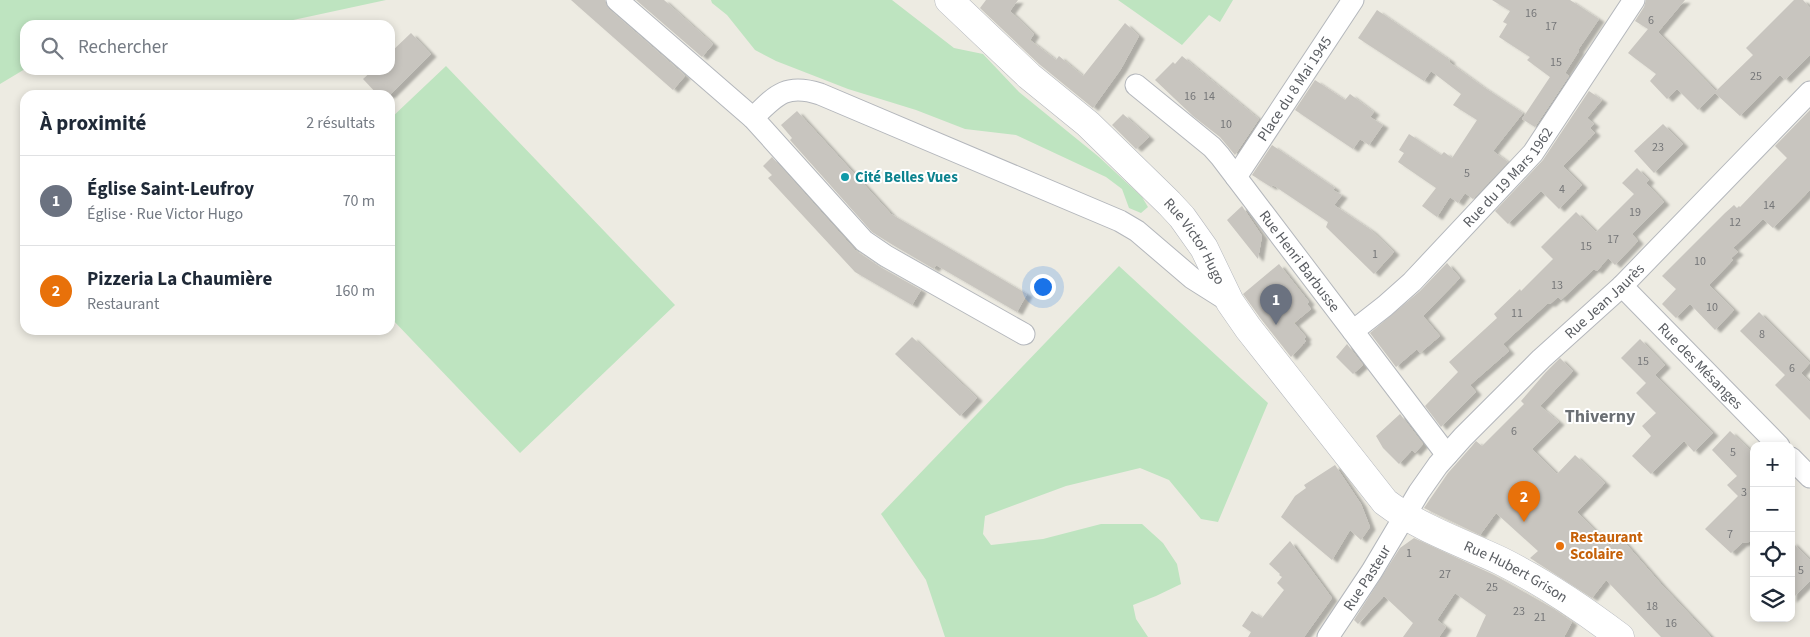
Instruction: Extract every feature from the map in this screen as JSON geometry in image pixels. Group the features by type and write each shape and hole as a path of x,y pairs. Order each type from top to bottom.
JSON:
{"street":[{"path":"617,0 753,118 864,241 886,256 1024,334"},
{"name":"Rue Victor Hugo","path":"949,0 1029,76 1088,124 1182,217 1204,248 1230,302 1248,328 1378,495 1405,516"},
{"name":"Place du 8 Mai 1945","path":"1236,177 1353,0"},
{"name":"Rue du 19 Mars 1962","path":"1353,331 1412,282 1533,153 1634,0"},
{"name":"Rue Henri Barbusse","path":"1136,85 1212,147 1447,455"},
{"path":"753,118 780,93 799,89 820,94 1120,221 1137,230 1192,278 1230,302"},
{"name":"Rue Jean Jaurès","path":"1405,516 1428,477 1447,455 1554,347 1622,286 1810,92"},
{"name":"Rue des Mésanges","path":"1622,286 1775,442"},
{"path":"1795,462 1810,477"},
{"name":"Rue Pasteur","path":"1328,637 1372,571 1405,516"},
{"name":"Rue Hubert Grison","path":"1405,516 1503,562 1542,583 1620,637"}],"green space":[{"path":"0,0 386,0 293,20 20,20 20,72 0,84"},
{"path":"711,0 892,0 954,48 983,54 1019,92 1099,157 1142,197 1148,207 1141,213 1129,208 1122,189 1106,177 1016,135 965,129 916,110 848,89 776,61 755,50 727,15 712,3"},
{"path":"1118,0 1233,0 1220,22 1209,15 1182,45"},
{"path":"446,66 675,305 520,453 395,322 395,114"},
{"path":"1119,266 1268,403 1218,522 1201,519 1169,480 1140,468 1066,486 985,516 983,534 991,545 1043,539 1101,524 1142,524 1163,543 1177,564 1181,584 1133,605 1136,619 1148,637 945,637 926,580 881,514"}],"building":[{"path":"571,0 605,0 609,9 685,76 673,90"},
{"path":"636,0 664,0 713,44 702,57"},
{"path":"986,0 1018,0 1010,11 1034,34 1030,40 1056,60 1059,56 1083,76 1125,23 1139,36 1121,69 1093,108 1039,64 980,8"},
{"path":"1492,0 1570,0 1599,19 1565,73 1569,76 1535,127 1522,119 1550,77 1527,60 1530,57 1499,37 1507,24 1503,22 1510,11"},
{"path":"1646,0 1685,0 1658,32 1716,91 1753,55 1746,48 1794,0 1803,0 1810,8 1810,55 1785,80 1780,75 1740,116 1715,93 1698,110 1677,89 1667,99 1650,81 1656,74 1628,53 1648,29 1635,21"},
{"path":"1377,10 1450,60 1449,62 1482,86 1523,113 1493,151 1508,162 1473,199 1465,193 1458,203 1450,197 1437,217 1422,206 1436,188 1398,162 1404,153 1399,150 1409,134 1441,155 1444,152 1452,158 1477,120 1453,105 1461,94 1431,71 1424,81 1358,38"},
{"path":"411,33 431,54 395,90 373,90 363,79 367,75 395,75 395,48"},
{"path":"1182,56 1259,119 1235,155 1220,137 1193,116 1155,80"},
{"path":"1315,80 1345,100 1350,94 1374,112 1370,117 1383,125 1369,145 1360,139 1353,149 1295,110"},
{"path":"1589,91 1602,100 1587,118 1594,124 1590,128 1595,133 1563,166 1582,185 1559,209 1541,191 1508,224 1495,211 1543,160"},
{"path":"1810,110 1810,190 1773,228 1763,219 1733,248 1738,252 1731,258 1733,260 1709,285 1734,310 1715,330 1690,304 1676,318 1662,304 1676,289 1662,276 1734,205 1737,208 1740,207 1787,158 1775,146"},
{"path":"797,111 891,214 1027,294 1017,312 936,265 934,269 872,232 790,140 792,138 781,125"},
{"path":"1123,114 1149,137 1136,149 1112,125"},
{"path":"1663,124 1683,144 1654,173 1634,151"},
{"path":"1272,145 1335,188 1333,190 1342,195 1334,205 1371,230 1394,252 1374,274 1326,227 1328,222 1273,185 1271,187 1252,175"},
{"path":"772,157 855,250 880,267 921,290 912,305 855,272 768,178 772,175 763,166"},
{"path":"1637,168 1649,180 1646,183 1664,202 1632,234 1638,241 1615,265 1608,258 1597,271 1594,269 1561,300 1558,297 1550,304 1548,303 1503,344 1509,351 1470,385 1476,392 1441,427 1425,406 1458,372 1449,362 1497,318 1494,314 1520,289 1521,291 1553,259 1541,247 1576,212 1596,232 1634,194 1622,183"},
{"path":"1242,206 1262,236 1258,259 1227,220"},
{"path":"1447,263 1460,278 1423,316 1440,336 1420,353 1417,349 1396,367 1370,333 1420,291"},
{"path":"1279,264 1309,302 1307,304 1311,309 1294,323 1306,337 1304,339 1306,341 1291,357 1243,294"},
{"path":"1759,312 1810,363 1801,373 1810,382 1810,420 1775,385 1785,375 1740,331"},
{"path":"912,337 977,398 960,416 895,354"},
{"path":"1640,339 1665,365 1655,375 1713,433 1694,452 1684,441 1651,474 1632,456 1651,436 1642,426 1656,413 1636,393 1646,383 1621,358"},
{"path":"1347,344 1363,365 1353,374 1336,357"},
{"path":"1560,358 1573,371 1540,406 1559,422 1532,449 1557,474 1575,455 1605,483 1577,512 1610,546 1620,537 1711,637 1661,637 1606,580 1592,598 1530,558 1538,551 1496,513 1480,535 1424,508 1448,473 1476,441 1482,446 1524,404 1521,401"},
{"path":"1400,414 1423,444 1415,453 1412,450 1399,464 1383,448 1376,436"},
{"path":"1730,431 1750,450 1750,541 1742,543 1731,553 1705,529 1738,496 1727,485 1737,476 1712,450"},
{"path":"1335,465 1361,504 1370,527 1361,540 1350,530 1332,560 1281,517 1295,496 1306,488 1304,485"},
{"path":"1414,538 1494,575 1554,609 1572,622 1564,637 1476,637 1486,615 1455,593 1437,620 1446,627 1439,637 1403,637 1413,623 1384,596 1358,624 1354,620 1400,548"},
{"path":"1290,541 1332,598 1304,637 1248,637 1251,632 1242,626 1252,611 1262,618 1284,590 1277,583 1282,577 1269,564"},
{"path":"1795,545 1810,560 1810,581 1795,596"}],"place":[{"name":"Cité Belles Vues","path":"845,177"},
{"name":"Église Saint-Leufroy","path":"1276,325"},
{"name":"Pizzeria La Chaumière","path":"1524,522"},
{"name":"Restaurant Scolaire","path":"1560,546"}],"district":[{"name":"Thiverny","path":"1600,416"}]}
